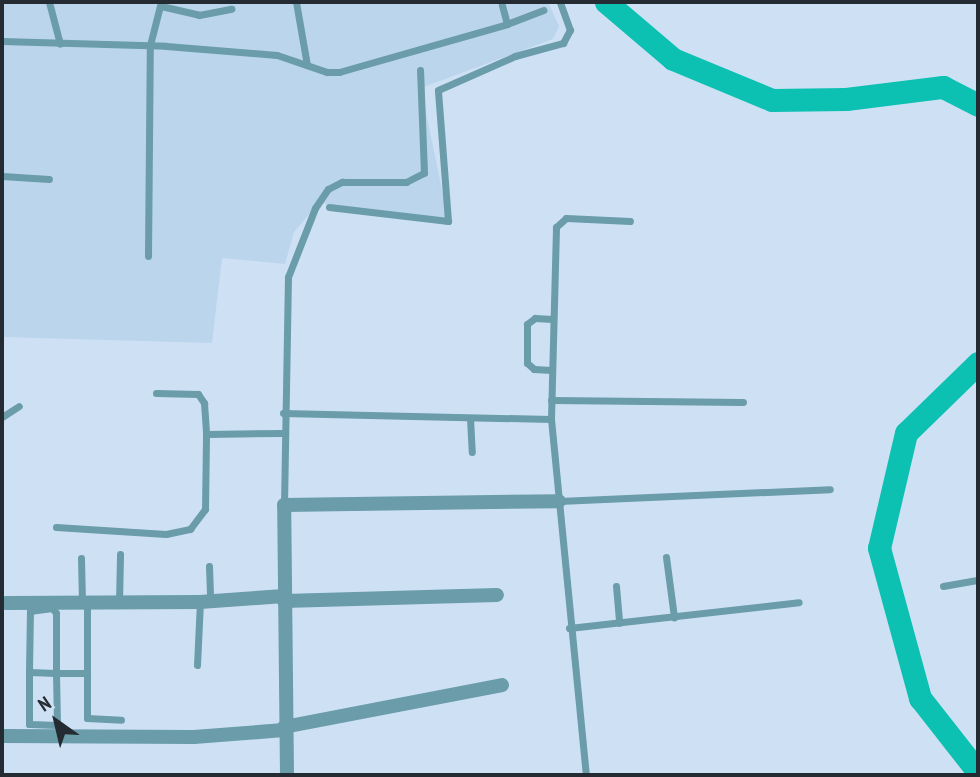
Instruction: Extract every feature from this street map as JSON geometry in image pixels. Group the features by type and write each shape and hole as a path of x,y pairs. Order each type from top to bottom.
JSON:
{"street":[{"path":"287,775 284,729 284,505 559,501"},
{"path":"6,603 498,596"},
{"path":"2,736 194,737 284,729 502,685"}],"lane":[{"path":"49,2 60,44"},
{"path":"296,2 307,65"},
{"path":"329,207 448,221 438,90 515,56 563,43 570,30 560,2"},
{"path":"148,256 150,46 161,4 199,15 231,9"},
{"path":"502,5 507,24"},
{"path":"2,41 150,46 276,55 339,72 507,24 543,10"},
{"path":"284,505 282,433 285,298 293,260 315,208 334,185 406,182 424,173 420,70"},
{"path":"2,176 49,179"},
{"path":"586,775 569,628 551,419 552,319 559,222 566,218 630,221"},
{"path":"551,370 534,369 527,363 527,324 535,318 552,319"},
{"path":"56,527 166,534 190,529 205,509 206,434 203,397 191,392 156,393"},
{"path":"551,400 743,402"},
{"path":"2,417 19,406"},
{"path":"283,414 551,419"},
{"path":"470,418 472,452"},
{"path":"206,434 282,433"},
{"path":"559,501 830,489"},
{"path":"120,554 120,603"},
{"path":"666,557 674,617"},
{"path":"81,558 87,718 121,720"},
{"path":"197,665 209,566"},
{"path":"943,586 978,580"},
{"path":"616,586 619,623"},
{"path":"569,628 799,602"},
{"path":"52,608 56,613 57,725 32,727 29,672 30,611 52,608"},
{"path":"29,672 87,673"}],"shaded area":[{"path":"2,2 548,2 559,26 553,39 421,88 448,219 319,203 294,232 285,264 222,258 212,343 2,337"}],"waterway":[{"path":"606,2 673,59 772,100 846,99 943,87 978,105"},
{"path":"978,363 906,433 879,548 920,698 978,772"}]}
